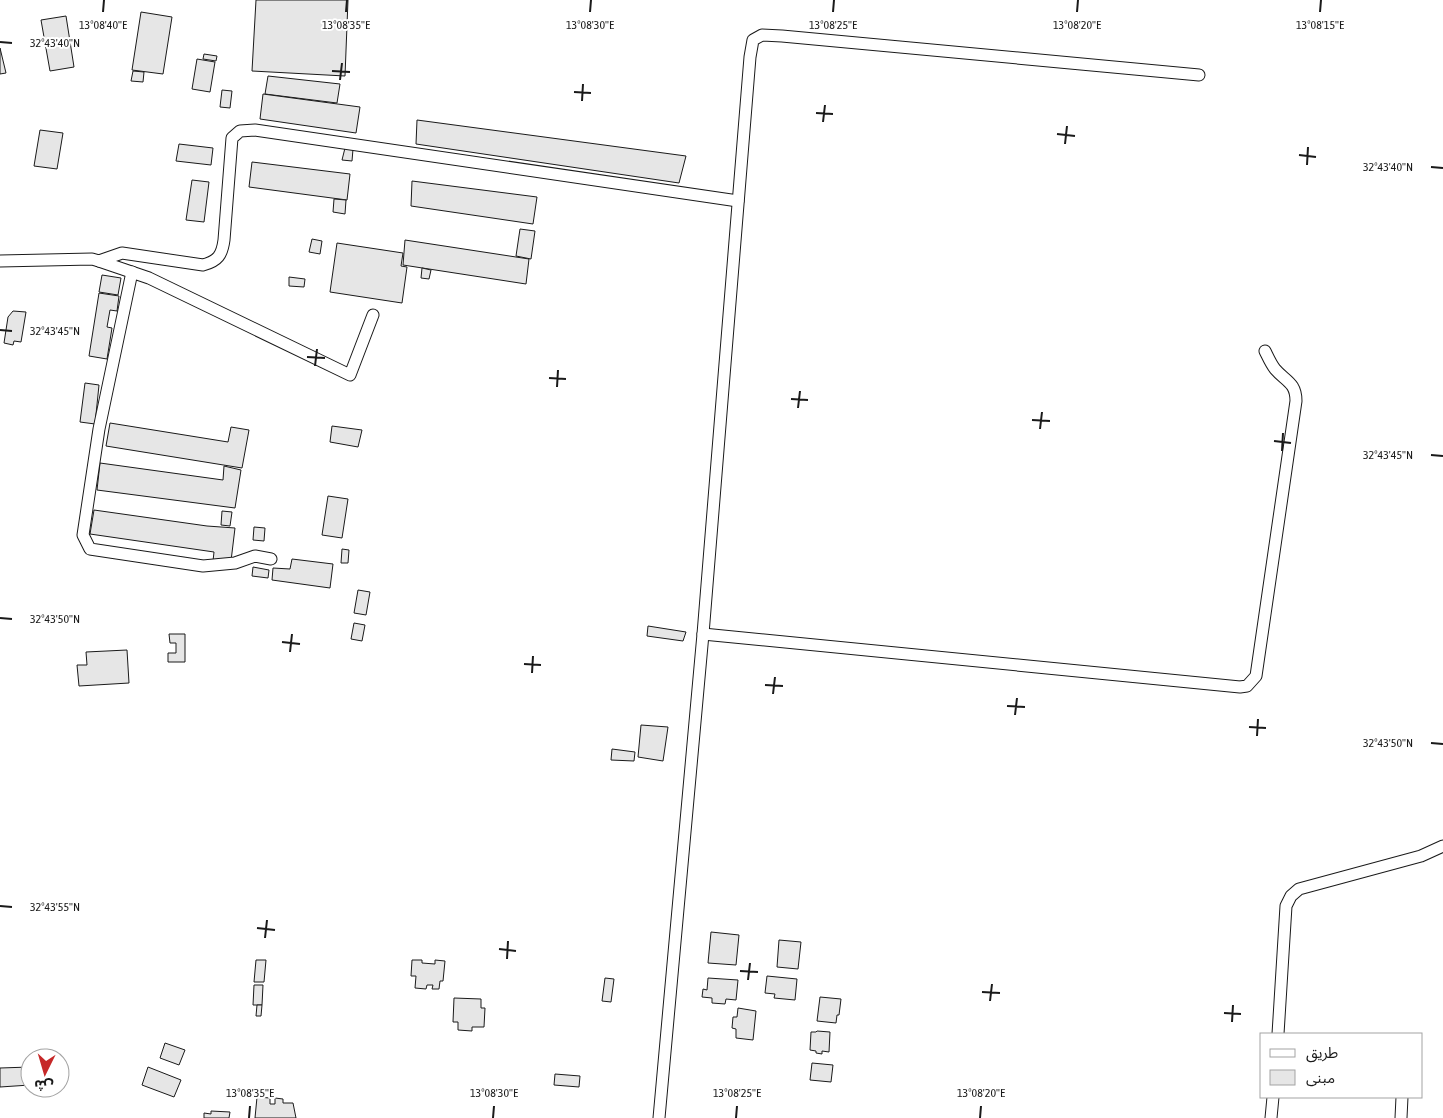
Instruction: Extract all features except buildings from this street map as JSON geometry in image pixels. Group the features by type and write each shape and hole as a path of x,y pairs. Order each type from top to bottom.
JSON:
{"street":[{"path":"659,1118 703,634 738,201 752,44 754,40 762,36 792,37 1198,75"},
{"path":"99,262 122,254 203,265 215,262 222,253 232,138 240,131 255,130 738,201"},
{"path":"0,261 92,259 132,272 350,375 372,315"},
{"path":"132,272 99,429 83,536 90,549 203,566 235,563 255,556 271,559"},
{"path":"703,634 1230,686 1247,686 1256,676 1296,401 1296,392 1290,382 1275,369 1265,351"},
{"path":"1278,1033 1286,906 1291,896 1299,889 1421,856 1443,846"},
{"path":"1271,1118 1273,1098"},
{"path":"1401,1118 1402,1098"}]}
